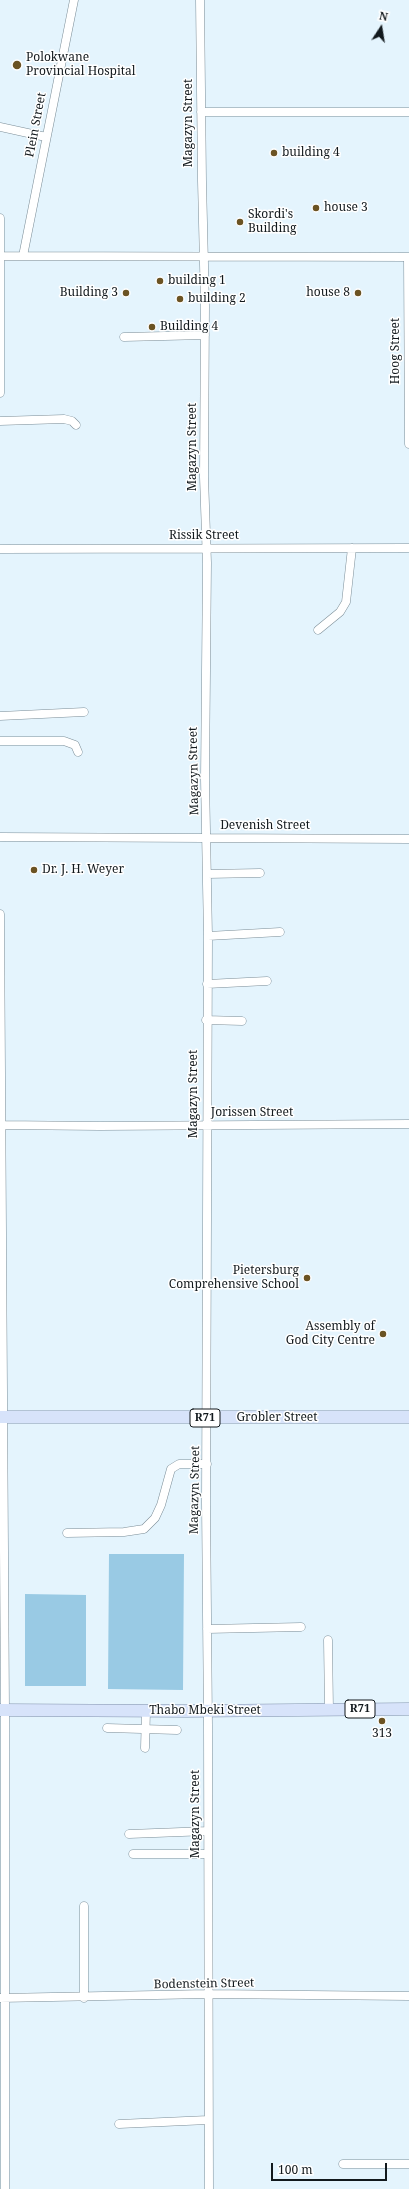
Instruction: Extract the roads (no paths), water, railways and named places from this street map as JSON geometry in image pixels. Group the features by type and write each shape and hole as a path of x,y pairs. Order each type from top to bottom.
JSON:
{"main road":[{"name":"Grobler Street","path":"1,1418 409,1417"},
{"name":"Thabo Mbeki Street","path":"2,1710 208,1711 409,1709"}],"street":[{"name":"Plein Street","path":"23,256 74,0"},
{"name":"Magazyn Street","path":"200,0 205,335 205,780 208,936 206,1020 208,1418 208,2189"},
{"path":"201,112 409,112"},
{"path":"0,127 46,137"},
{"path":"0,218 0,393"},
{"path":"0,256 408,257"},
{"name":"Hoog Street","path":"408,257 409,444"},
{"path":"124,337 205,335"},
{"path":"0,421 64,419 72,421 76,425"},
{"path":"318,630 340,612 346,602 352,548"},
{"name":"Rissik Street","path":"0,549 409,548"},
{"path":"0,716 84,712"},
{"path":"0,741 64,741 75,745 78,752"},
{"name":"Devenish Street","path":"0,837 409,839"},
{"path":"207,874 260,873"},
{"path":"0,914 2,1998 5,2189"},
{"path":"208,936 280,932"},
{"path":"207,984 267,981"},
{"path":"206,1020 242,1021"},
{"name":"Jorissen Street","path":"1,1125 206,1126 409,1124"},
{"path":"67,1533 124,1532 144,1529 154,1518 161,1505 171,1469 179,1464 207,1464"},
{"path":"207,1629 301,1627"},
{"path":"328,1640 329,1710"},
{"path":"145,1748 146,1711"},
{"path":"107,1728 177,1730"},
{"path":"129,1834 208,1831"},
{"path":"133,1854 208,1854"},
{"path":"84,1906 84,1998"},
{"name":"Bodenstein Street","path":"2,1998 84,1998 208,1994 409,1996"},
{"path":"119,2124 208,2120"},
{"path":"343,2164 409,2164"}],"place":[{"name":"Polokwane Provincial Hospital","path":"17,65"},
{"name":"building 4","path":"274,153"},
{"name":"house 3","path":"316,208"},
{"name":"Skordi's Building","path":"240,222"},
{"name":"building 1","path":"160,281"},
{"name":"Building 3","path":"126,293"},
{"name":"house 8","path":"358,293"},
{"name":"building 2","path":"180,299"},
{"name":"Building 4","path":"152,327"},
{"name":"Dr. J. H. Weyer","path":"34,870"},
{"name":"Pietersburg Comprehensive School","path":"307,1278"},
{"name":"Assembly of God City Centre","path":"383,1334"},
{"name":"313","path":"382,1721"}]}
